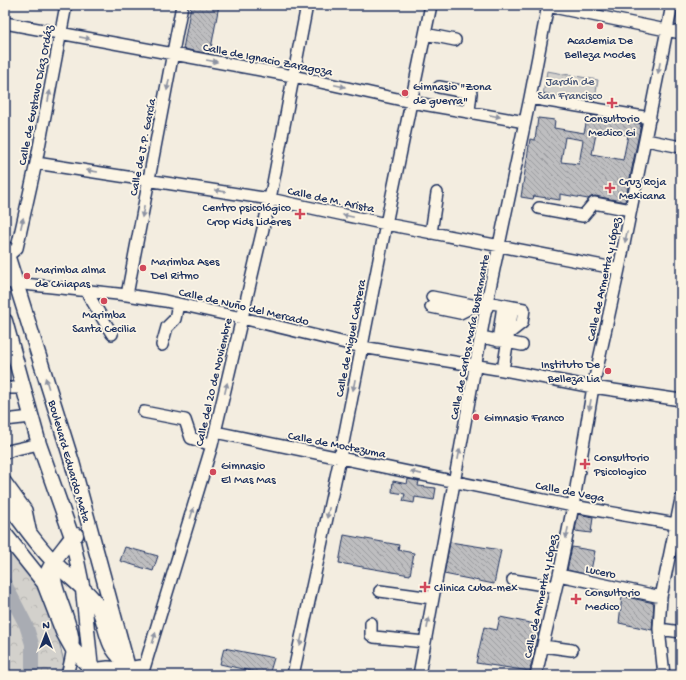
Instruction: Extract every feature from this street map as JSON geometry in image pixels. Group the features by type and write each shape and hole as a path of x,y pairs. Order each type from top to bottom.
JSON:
{"main road":[{"name":"Boulevard Eduardo Mata","path":"8,268 72,462 130,671"},
{"name":"Boulevard Eduardo Mata","path":"5,320 10,355 23,388 39,444 72,537 83,590 92,672"},
{"path":"5,501 41,549 92,598 99,608 110,643 130,671"},
{"path":"44,583 45,578 54,562 72,537 90,528"},
{"path":"5,534 44,583 63,632 72,648 92,672"},
{"path":"29,563 34,564 41,560 41,549"}],"street":[{"name":"Calle de Gustavo Díaz Ordáz","path":"8,268 17,248 36,163 66,5"},
{"name":"Calle de J.P. García","path":"127,295 174,55 182,5"},
{"name":"Calle del 20 de Noviembre","path":"92,672 108,667 130,671 144,670 216,432 270,199 307,5"},
{"name":"Calle de Miguel Cabrera","path":"293,675 340,458 431,5"},
{"path":"546,5 681,33"},
{"name":"Calle de Carlos María Bustamante","path":"419,675 487,305 530,98 546,5"},
{"name":"Calle de Armenta y López","path":"536,675 559,575 573,506 593,387 646,140 672,5"},
{"name":"Calle de Ignacio Zaragoza","path":"5,23 293,76 411,102 525,122"},
{"path":"425,34 455,40"},
{"path":"439,87 470,93 469,111"},
{"path":"530,98 650,118"},
{"path":"646,140 681,147"},
{"name":"Calle de M. Arista","path":"36,163 270,199 386,224 619,269"},
{"path":"431,233 437,193"},
{"path":"539,208 583,216 594,203 631,210"},
{"name":"Calle de Nuño del Mercado","path":"8,268 86,291 127,295 178,304 362,347 476,365 593,387 681,400"},
{"path":"86,291 112,334"},
{"path":"432,302 474,306 508,306 504,339 503,370"},
{"path":"162,345 167,327 175,319 178,304"},
{"path":"481,337 504,339 522,345"},
{"path":"5,388 23,388"},
{"path":"144,412 185,420 191,438 212,445"},
{"path":"5,420 31,417"},
{"name":"Calle de Moctezuma","path":"216,432 454,480"},
{"path":"5,453 39,444"},
{"name":"Calle de Vega","path":"454,480 573,506 678,525"},
{"path":"5,481 26,510 31,534"},
{"path":"664,675 659,629 661,597 678,525 681,499"},
{"path":"54,562 55,580 71,628 73,639 67,675"},
{"name":"Lucero","path":"559,575 661,597"},
{"path":"513,580 556,587"},
{"path":"380,591 432,598"},
{"path":"371,623 371,635 374,637 425,642"},
{"path":"659,629 681,632"},
{"path":"63,632 67,675"},
{"path":"543,646 572,650"}],"green space":[{"name":"Jardín de San Francisco","path":"547,71 598,80 594,104 543,95"},
{"path":"5,534 47,590 67,675 5,675"}],"building":[{"path":"191,5 219,5 210,54 183,49"},
{"path":"588,115 641,124 625,202 595,196 588,199 560,194 560,200 534,196 533,199 521,197 530,139 535,140 538,118 555,120 554,128 584,133","holes":["597,129 628,135 623,160 592,154","565,137 583,140 579,164 561,162"]},
{"path":"408,479 419,481 418,486 436,488 434,500 415,497 414,503 403,501 405,494 392,492 393,481 407,484"},
{"path":"578,514 593,517 591,533 575,531"},
{"path":"344,535 399,545 398,550 414,553 410,575 339,563"},
{"path":"450,542 501,550 494,584 444,574"},
{"path":"125,547 158,556 153,571 120,561"},
{"path":"572,547 595,551 590,575 567,570"},
{"path":"622,596 654,603 652,630 619,623"},
{"path":"500,617 540,625 530,671 476,663 484,627 497,630"},
{"path":"224,648 274,658 269,675 220,664"}],"waterway":[{"path":"5,584 26,625 32,644 32,675"}],"place":[{"name":"Academia De Belleza Modes","path":"600,26"},
{"name":"Gimnasio \"Zona de guerra\"","path":"405,93"},
{"name":"Consultorio Medico Gi","path":"612,103"},
{"name":"Cruz Roja Mexicana","path":"610,188"},
{"name":"Centro psicológico Crop Kids Lideres","path":"300,214"},
{"name":"Marimba Ases Del Ritmo","path":"143,268"},
{"name":"Marimba alma de Chiapas","path":"27,276"},
{"name":"Marimba Santa Cecilia","path":"104,301"},
{"name":"Instituto De Belleza Lia","path":"608,371"},
{"name":"Gimnasio Franco","path":"476,417"},
{"name":"Consultorio Psicologico","path":"585,464"},
{"name":"Gimnasio El Mas Mas","path":"213,472"},
{"name":"Clinica Cuba-mex","path":"425,587"},
{"name":"Consultorio Medico","path":"576,599"}]}
